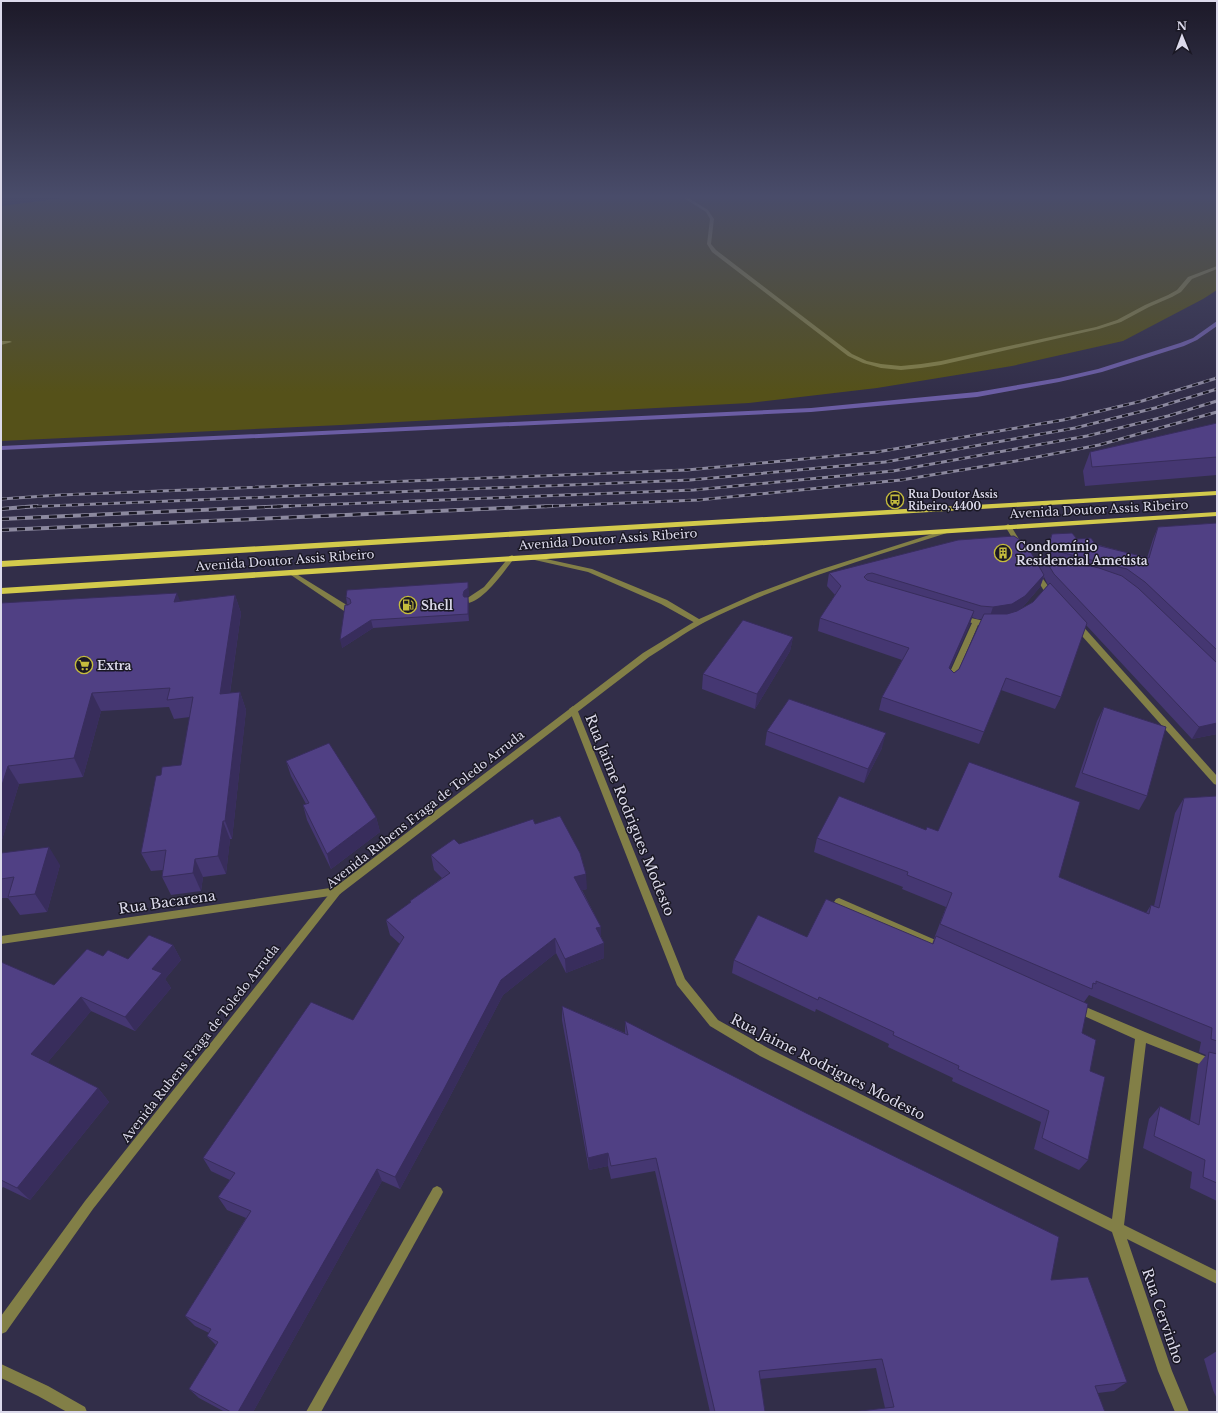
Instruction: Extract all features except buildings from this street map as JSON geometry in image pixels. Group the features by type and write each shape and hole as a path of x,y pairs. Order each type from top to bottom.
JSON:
{"main road":[{"name":"Avenida Doutor Assis Ribeiro","path":"1,564 1217,493"},
{"name":"Avenida Doutor Assis Ribeiro","path":"1,591 524,556 1217,514"}],"street":[{"path":"727,261 850,355 864,362 881,366 901,368 941,363 1112,324 1179,291 1190,278 1217,267"},
{"path":"1,343 10,342"},
{"path":"1008,526 1024,552"},
{"name":"Avenida Rubens Fraga de Toledo Arruda","path":"1,1327 89,1205 337,891 573,709 646,655 700,622 766,592 950,530"},
{"path":"524,556 590,570 664,602 700,622"},
{"path":"469,601 486,589 512,557"},
{"path":"1034,569 1043,591 1060,606"},
{"path":"290,572 347,609"},
{"path":"954,616 976,622 996,624"},
{"path":"1070,618 1217,782"},
{"path":"950,681 976,622"},
{"name":"Rua Jaime Rodrigues Modesto","path":"573,709 681,982 714,1023 764,1052 1217,1278"},
{"name":"Rua Bacarena","path":"1,940 337,891"},
{"path":"840,902 954,953"},
{"path":"1069,1004 1141,1036 1217,1066"},
{"path":"1117,1229 1141,1036"},
{"path":"313,1412 437,1192"},
{"name":"Rua Cervinho","path":"1117,1229 1165,1371 1182,1412"},
{"path":"1,1371 80,1412"}],"shaded area":[{"path":"1,261 1217,261 1217,290 1203,299 1123,341 1012,366 877,388 749,403 341,425 1,441"}],"waterway":[{"path":"1,448 811,410 936,399 1018,388 1100,370 1189,342 1217,323"}],"railway":[{"path":"1,499 60,495 687,470 877,452 1063,420 1142,401 1217,378"},
{"path":"26,507 690,480 885,462 1075,428 1155,408 1217,389"},
{"path":"288,506 694,490 893,471 1087,436 1168,416 1217,401"},
{"path":"530,507 698,500 901,480 1016,461 1099,445 1217,412"},
{"path":"26,507 37,506"},
{"path":"1,519 288,506"},
{"path":"265,507 288,506"},
{"path":"530,507 552,506"},
{"path":"1,509 26,507"},
{"path":"1,530 530,507"}],"place":[{"name":"Rua Doutor Assis Ribeiro, 4400","path":"895,500"},
{"name":"Condomínio Residencial Ametista","path":"1003,553"},
{"name":"Shell","path":"408,605"},
{"name":"Extra","path":"84,665"}]}
